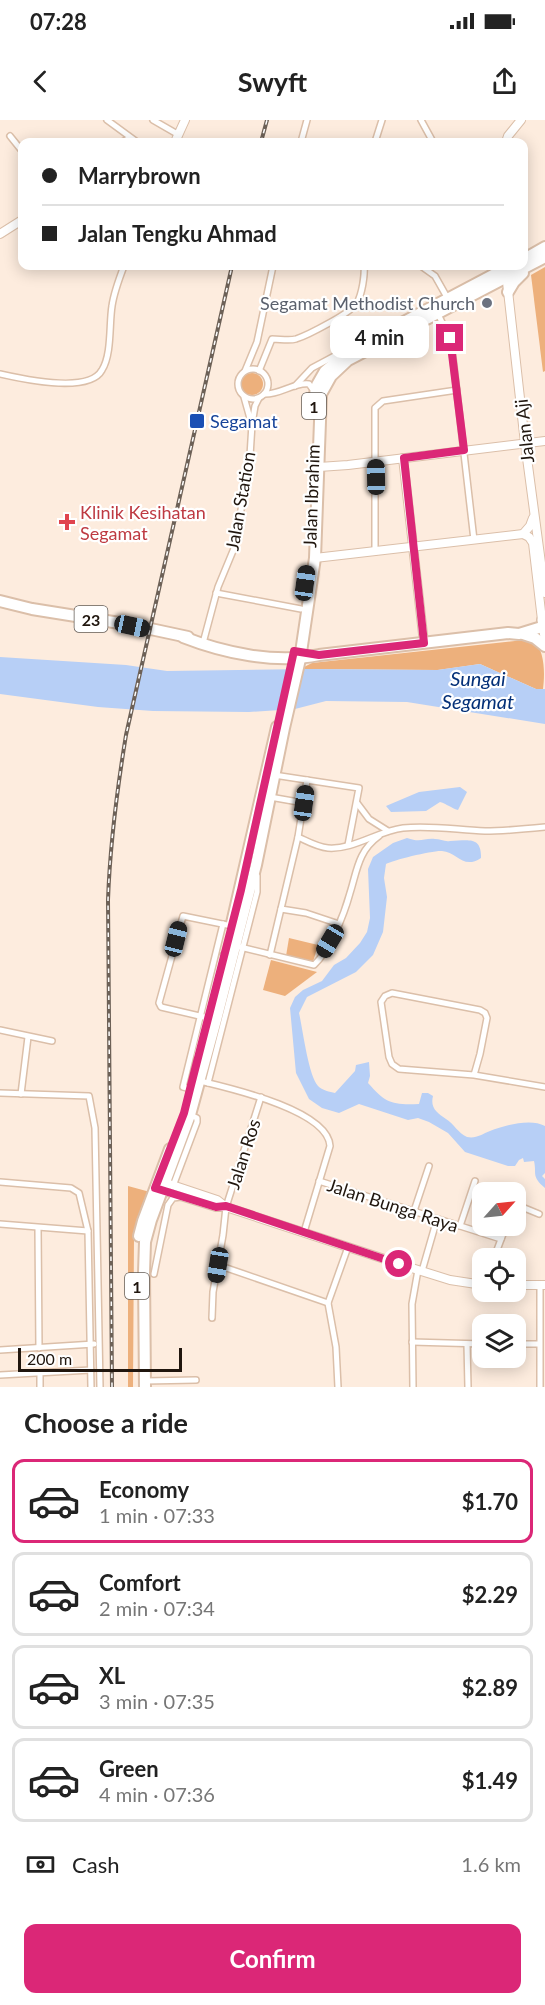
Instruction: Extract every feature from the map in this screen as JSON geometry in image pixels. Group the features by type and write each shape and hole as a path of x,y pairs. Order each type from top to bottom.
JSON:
{"highway":[{"name":"1","path":"528,258 545,247"},
{"name":"1","path":"528,258 545,257"},
{"name":"Jalan Ibrahim","path":"296,659 311,532 315,393 320,377 325,370 349,351 505,270"},
{"name":"Jalan Ibrahim","path":"296,659 315,558 320,400 323,388 331,376 348,360 438,314 505,270"},
{"path":"508,292 521,270"},
{"name":"23","path":"0,601 32,609 132,626 243,653 296,659 514,634 544,626"},
{"path":"514,634 535,638 545,646"},
{"name":"1","path":"143,1385 138,1249 143,1221 163,1186 204,1082 208,1018 238,947 259,831 296,659"},
{"name":"1","path":"259,831 270,797 280,728"},
{"name":"1","path":"163,1186 208,1018 227,925 255,857"}],"main road":[{"path":"180,138 185,120"},
{"path":"507,138 520,121"},
{"path":"0,234 18,223"},
{"name":"Jalan Aji","path":"507,270 525,443 545,593"},
{"path":"319,467 545,441"},
{"path":"404,458 424,643"},
{"path":"523,534 530,526 534,514"},
{"path":"315,558 523,534 532,539 533,543 544,626"},
{"path":"163,1186 182,1197 216,1207 226,1206"},
{"path":"163,1186 217,1200 226,1206 450,1280 472,1283"},
{"path":"526,1285 542,1285"}],"street":[{"path":"107,120 130,138"},
{"path":"153,120 176,138"},
{"path":"303,138 307,120"},
{"path":"376,138 382,120"},
{"path":"420,120 431,138"},
{"path":"10,136 18,146"},
{"path":"0,374 44,382 79,382 96,378 106,360 111,306 123,270"},
{"path":"272,270 257,342 238,382 239,391 249,399 309,384 315,393"},
{"path":"259,371 272,339 300,338 339,317 356,304 365,270"},
{"path":"427,270 435,276 448,299"},
{"path":"438,314 450,338 474,540"},
{"path":"295,386 315,366 337,354 349,351"},
{"path":"245,371 254,369 259,371 268,384 282,391"},
{"path":"262,396 268,384"},
{"path":"375,552 374,414 376,406 383,401 457,390"},
{"name":"Jalan Station","path":"203,642 216,593 235,546 250,456 252,424 255,408 262,396"},
{"name":"Jalan Station","path":"244,397 252,424"},
{"path":"216,593 301,609"},
{"path":"274,775 359,788 351,845"},
{"path":"270,955 298,837 307,780"},
{"path":"270,797 304,803"},
{"path":"357,803 369,819 388,831"},
{"path":"298,837 327,848 351,845 388,831 420,826 486,831 545,827"},
{"path":"304,1232 330,1146 326,1134 289,1108 261,1097 204,1082 238,947 314,965 339,924 359,859 367,846 381,834"},
{"path":"351,845 357,846 359,859"},
{"path":"281,909 306,913 339,924"},
{"path":"208,1018 161,1007 159,1003 182,917 185,915 227,925"},
{"path":"474,1075 487,1018 485,1013 480,1010 392,993 385,996 381,1002 389,1057 399,1069 474,1075 545,1087"},
{"path":"0,1030 52,1041"},
{"path":"21,1094 28,1036"},
{"path":"0,1093 89,1096 95,1139 100,1387"},
{"name":"Jalan Ros","path":"212,1318 213,1292 226,1206 261,1097"},
{"path":"414,1211 429,1166"},
{"name":"Jalan Bunga Raya","path":"319,1181 501,1239"},
{"path":"460,1226 475,1181"},
{"path":"0,1182 74,1188 79,1193 88,1231 91,1387"},
{"path":"154,1274 168,1205 173,1198 182,1197"},
{"path":"526,1209 538,1214"},
{"path":"413,1387 412,1304 420,1270 437,1219"},
{"path":"0,1224 88,1231"},
{"path":"38,1228 39,1348"},
{"path":"498,1248 502,1236"},
{"path":"338,1387 336,1347 328,1303 348,1247"},
{"path":"218,1265 328,1303"},
{"path":"540,1387 542,1285"},
{"path":"412,1342 472,1344"},
{"path":"0,1350 99,1343"},
{"path":"467,1344 468,1387"},
{"path":"526,1344 540,1344"},
{"path":"0,1375 91,1370"},
{"path":"40,1373 40,1387"},
{"path":"143,1385 196,1380"}],"shaded area":[{"path":"545,267 545,371 543,372 531,275"},
{"path":"252,373 260,376 263,384 260,392 252,395 244,392 241,384 244,376"},
{"path":"533,639 542,656 543,689 536,689 480,664 438,670 300,669 312,663"},
{"path":"289,938 318,945 313,962 286,956"},
{"path":"271,960 317,972 285,996 263,990"},
{"path":"128,1186 150,1192 134,1237 133,1387 128,1387"}],"water":[{"name":"Sungai Segamat","path":"0,657 126,665 167,671 437,670 480,664 536,689 545,689 545,724 407,702 326,701 295,709 249,712 153,711 98,707 0,694"},
{"path":"460,787 467,792 458,810 440,802 426,811 391,812 386,806 419,792"},
{"path":"407,838 472,841 479,846 481,858 469,862 447,852 438,851 386,864 384,878 387,897 383,932 373,955 356,972 307,997 299,1013 314,1080 326,1091 335,1093 355,1071 356,1065 369,1062 368,1083 385,1099 395,1103 419,1104 422,1093 428,1093 433,1096 432,1104 437,1112 467,1137 476,1137 518,1123 545,1126 545,1173 542,1176 545,1179 545,1188 536,1178 534,1161 524,1162 523,1158 515,1166 508,1166 465,1152 448,1133 418,1118 408,1120 359,1104 339,1113 322,1108 309,1099 296,1073 290,1008 295,997 303,990 322,981 334,965 346,958 360,943 367,932 370,918 368,869 373,857 393,843"}],"railway":[{"path":"262,138 267,120"},
{"path":"112,1387 108,900 114,817 126,735 231,270"}],"place":[{"name":"Segamat Methodist Church","path":"487,303"},
{"name":"Segamat","path":"197,421"},
{"name":"Klinik Kesihatan Segamat","path":"67,522"}],"route":[{"path":"399,1264 226,1206 216,1207 155,1188 184,1113 241,890 294,651 319,655 424,643 404,458 464,450 450,338"}]}
